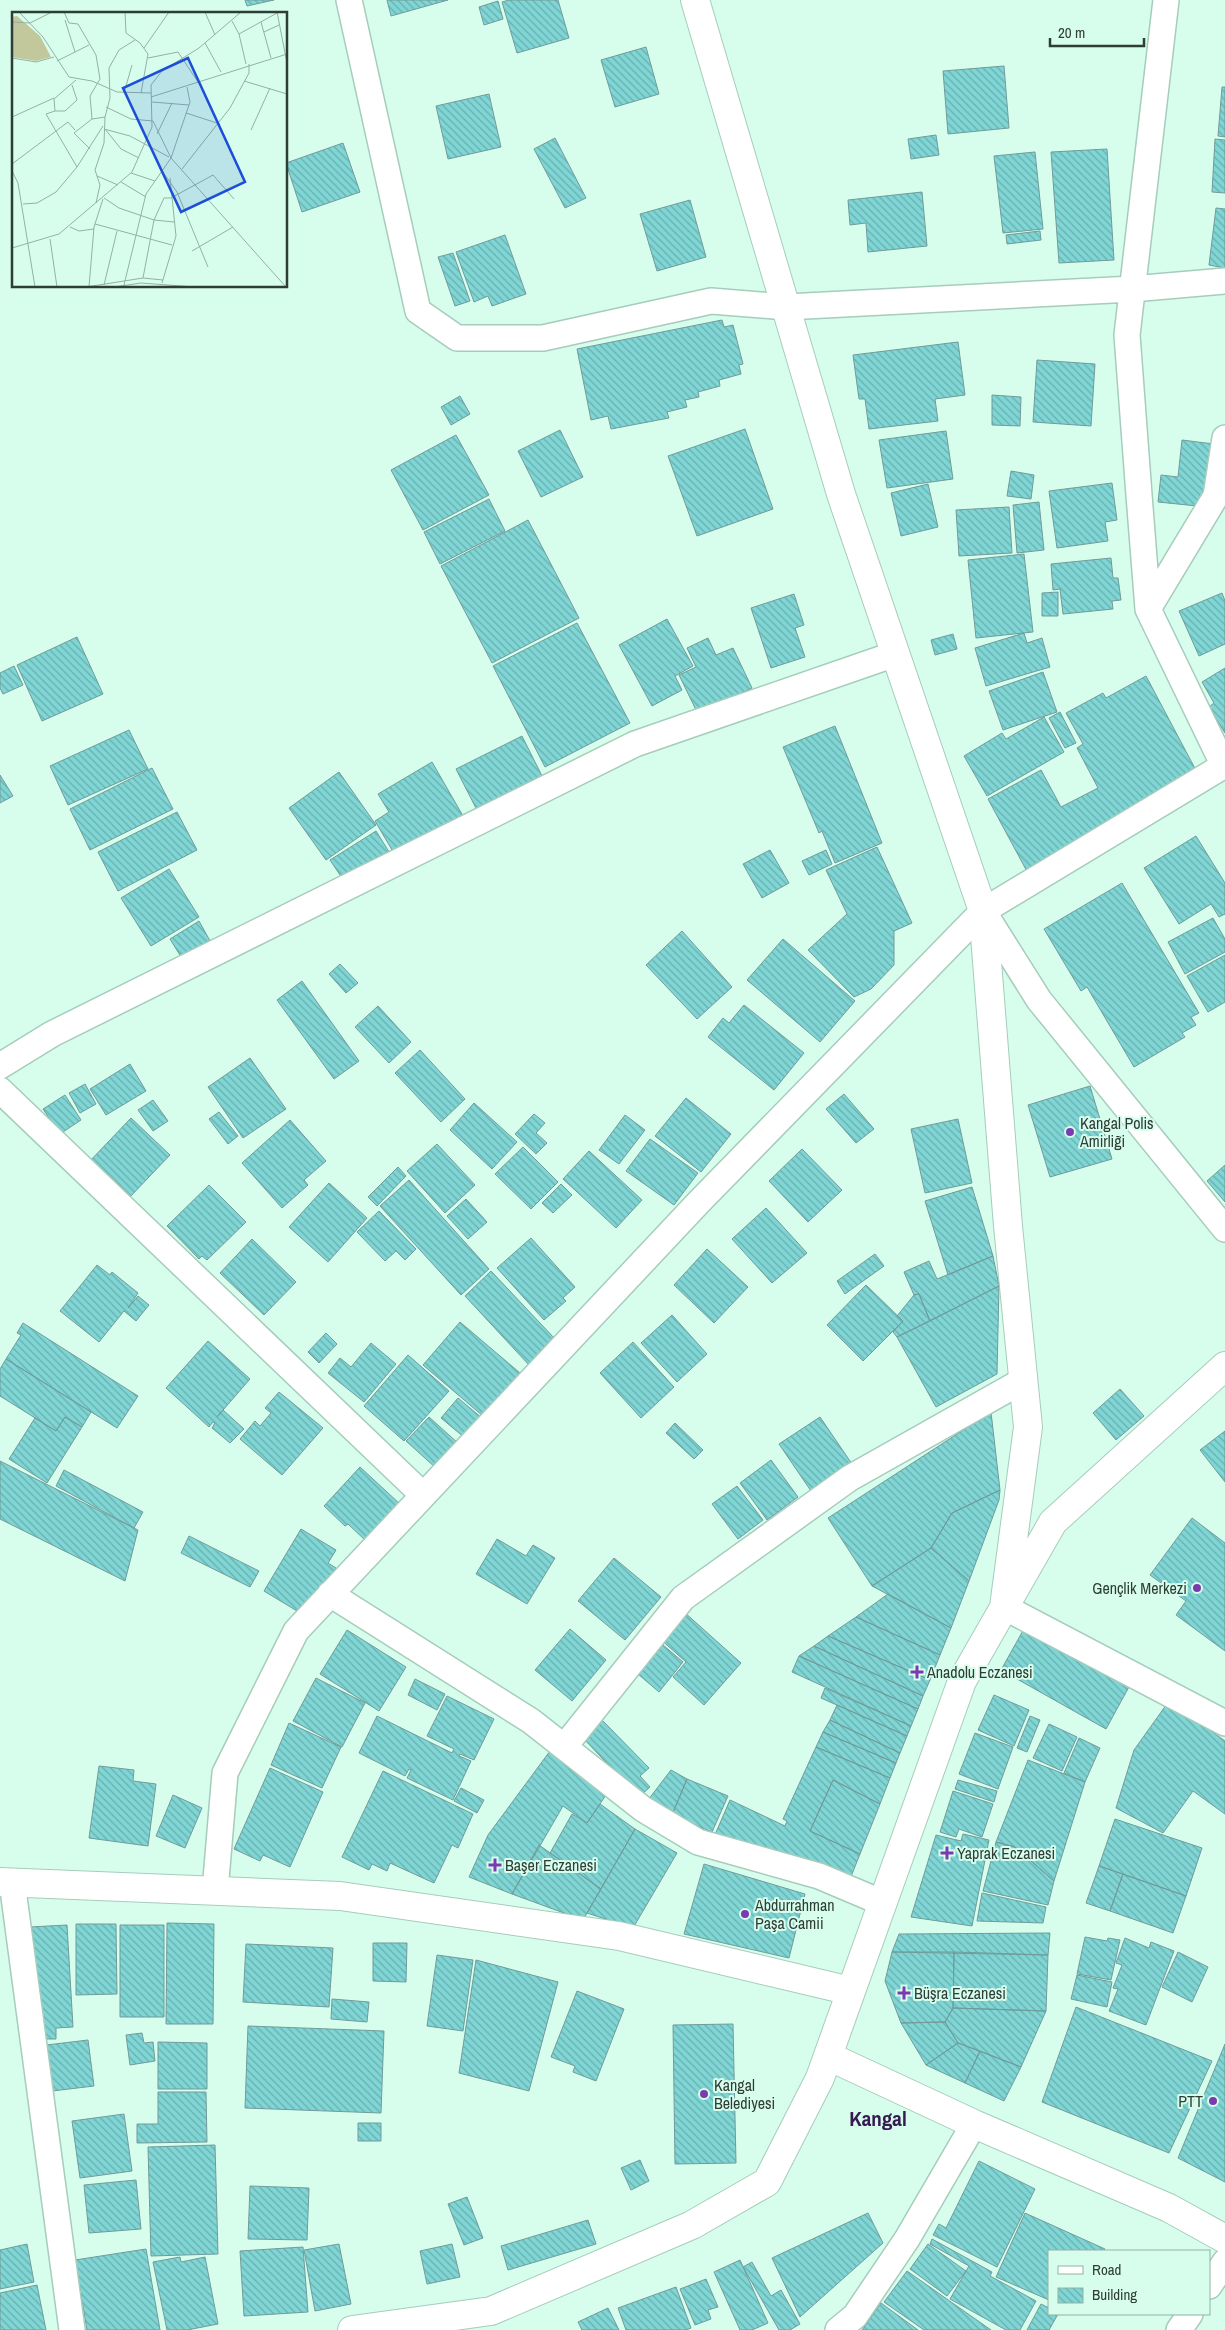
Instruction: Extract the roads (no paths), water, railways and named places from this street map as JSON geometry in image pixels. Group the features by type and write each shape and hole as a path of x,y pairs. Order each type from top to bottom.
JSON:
{"street":[{"path":"349,0 418,312 457,338 543,338 711,301 786,307 1132,289 1225,281"},
{"path":"694,0 841,494 983,911 1040,1000 1225,1230"},
{"path":"215,1891 225,1773 296,1631 698,1203 983,911 1225,765 1148,609 1128,334 1166,0"},
{"path":"1148,609 1216,496 1225,438"},
{"path":"0,1066 52,1034 635,744 895,654"},
{"path":"983,911 1008,1226 1028,1427 1004,1607"},
{"path":"0,1090 423,1495"},
{"path":"352,2330 492,2311 692,2225 767,2182 820,2078 962,1681 1053,1522 1225,1366"},
{"path":"564,1747 683,1598 850,1478 1024,1380"},
{"path":"330,1594 531,1721 643,1809 698,1842 819,1876 883,1903"},
{"path":"1004,1607 1225,1723"},
{"path":"72,2330 6,1882 340,1896 619,1936 851,1991"},
{"path":"828,2056 974,2124 1169,2208 1225,2239"},
{"path":"838,2330 854,2316 907,2238 974,2124"},
{"path":"1210,2284 1225,2262"},
{"path":"1179,2330 1189,2315"}],"place":[{"name":"Kangal Polis Amirliği","path":"1070,1132"},
{"name":"Gençlik Merkezi","path":"1197,1588"},
{"name":"Anadolu Eczanesi","path":"917,1672"},
{"name":"Yaprak Eczanesi","path":"947,1853"},
{"name":"Başer Eczanesi","path":"495,1865"},
{"name":"Abdurrahman Paşa Camii","path":"745,1914"},
{"name":"Büşra Eczanesi","path":"904,1993"},
{"name":"Kangal Belediyesi","path":"704,2094"},
{"name":"PTT","path":"1213,2101"}],"district":[{"name":"Kangal","path":"878,2118"}]}
